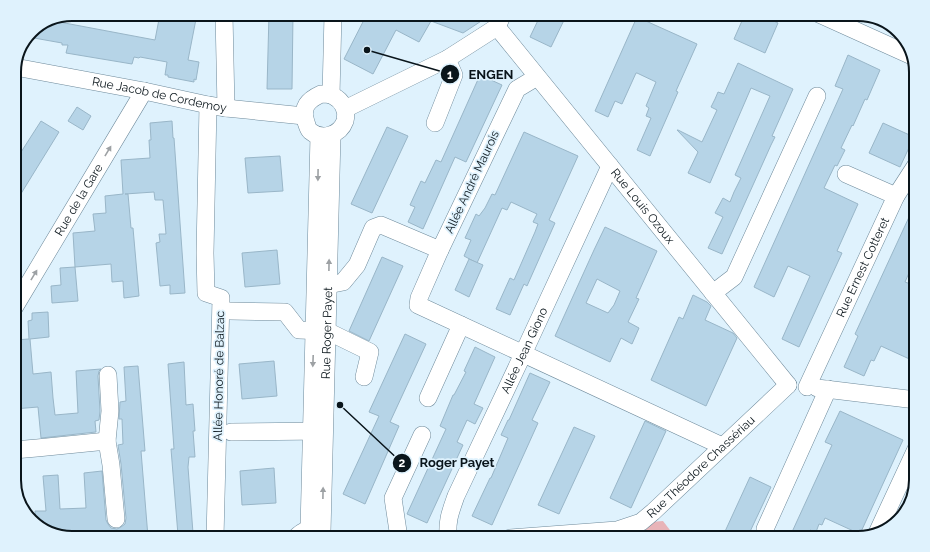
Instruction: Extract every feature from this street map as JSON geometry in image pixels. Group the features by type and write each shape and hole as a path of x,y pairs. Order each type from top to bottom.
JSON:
{"street":[{"path":"224,21 226,108"},
{"path":"322,21 326,94"},
{"path":"326,94 332,21"},
{"path":"345,109 447,59 500,21"},
{"name":"Rue Louis Ozoux","path":"500,21 537,77 788,385"},
{"path":"834,21 905,53"},
{"path":"435,123 454,75 447,59"},
{"name":"Rue Jacob de Cordemoy","path":"21,68 208,105 304,116"},
{"name":"Allée André Maurois","path":"461,325 418,305 419,298 440,250 517,88 537,77"},
{"name":"Rue de la Gare","path":"21,296 144,92"},
{"path":"326,94 340,100 345,109 346,119 342,128 326,136 309,130 304,116 305,106 311,99 326,94"},
{"path":"713,293 734,277 817,96"},
{"name":"Allée Honoré de Balzac","path":"208,105 205,253 206,293 220,298 215,531"},
{"name":"Rue Roger Payet","path":"313,531 318,431 326,136"},
{"name":"Allée Jean Giono","path":"448,531 449,513 456,496 610,166"},
{"path":"846,174 896,196"},
{"name":"Rue Ernest Cotteret","path":"807,387 896,196 909,176"},
{"path":"322,284 343,282 357,265 373,228 381,225 440,250"},
{"path":"230,311 285,312 299,330 321,331 370,352 364,377"},
{"path":"428,398 461,325 722,446"},
{"path":"108,375 110,411 107,441 111,465 116,519"},
{"path":"788,385 909,398"},
{"name":"Rue Théodore Chassériau","path":"604,531 617,530 641,522 788,385"},
{"path":"765,529 828,390"},
{"path":"231,432 318,431"},
{"path":"397,531 392,498 422,435"},
{"path":"21,449 107,441"},
{"path":"880,526 909,464"}],"shaded area":[{"path":"663,521 671,531 618,531 651,522"}],"building":[{"path":"159,21 196,21 188,60 199,62 196,80 194,79 194,82 168,77 168,75 165,75 167,62 134,57 132,64 66,53 68,45 62,45 62,43 34,38 52,25 61,22 155,40"},
{"path":"269,21 293,21 292,89 267,89"},
{"path":"363,21 431,21 419,42 396,30 373,74 344,59"},
{"path":"431,21 481,21 463,33"},
{"path":"538,21 564,21 551,47 530,37"},
{"path":"635,21 646,21 697,44 650,156 637,150 651,118 646,116 649,108 646,106 656,82 636,73 622,104 615,101 608,117 595,111"},
{"path":"742,21 774,21 778,23 765,53 734,39"},
{"path":"848,55 880,70 867,100 865,99 841,148 845,150 837,166 835,165 824,188 858,204 837,251 842,253 799,347 782,339 810,276 788,266 774,297 754,287 843,89 835,86"},
{"path":"738,63 793,89 772,136 775,137 722,254 708,248 723,217 715,213 723,198 730,202 741,178 735,175 770,96 751,88 710,183 688,173 698,152 677,130 702,142 717,110 711,107 718,92 724,94"},
{"path":"480,75 502,85 466,162 455,157 423,229 408,222 415,207 410,205 421,181 425,183 436,160 441,162"},
{"path":"77,107 91,116 83,130 68,121"},
{"path":"41,121 59,132 21,194 21,152"},
{"path":"172,121 185,293 170,294 170,285 160,286 156,243 160,242 159,234 166,234 163,200 155,200 154,192 125,194 128,194 131,228 133,228 139,296 124,298 123,281 112,282 111,264 75,267 73,233 95,231 93,214 106,213 105,196 123,194 121,160 150,158 150,123"},
{"path":"883,123 909,135 909,148 900,167 869,153"},
{"path":"387,127 408,136 372,213 351,204"},
{"path":"524,132 578,156 549,220 555,223 527,286 524,284 510,315 496,309 510,278 514,280 535,232 538,224 533,222 537,214 511,202 507,210 502,208 477,263 464,256 471,240 465,238 476,214 479,216 492,194 495,195"},
{"path":"280,156 283,191 248,193 245,158"},
{"path":"909,217 909,273 905,282 909,283 909,359 881,346 874,361 871,360 864,376 844,367 858,336 855,334"},
{"path":"605,227 657,251 636,298 639,299 628,322 639,328 632,344 621,338 610,362 555,336","holes":["597,279 620,291 614,305 608,313 586,303"]},
{"path":"277,250 280,284 245,287 242,253"},
{"path":"382,257 403,266 369,341 349,331"},
{"path":"469,259 483,265 469,297 455,290"},
{"path":"75,267 78,301 52,303 51,286 61,285 60,268"},
{"path":"693,295 707,302 711,306 705,320 733,333 737,338 706,406 651,380 679,317 683,319"},
{"path":"48,312 49,337 30,339 33,374 51,372 55,415 78,413 76,371 101,369 98,376 100,411 99,420 95,421 96,432 41,438 38,407 21,408 21,340 29,339 28,321 32,320 32,313"},
{"path":"405,334 426,344 390,422 399,426 365,504 343,494 379,416 369,412"},
{"path":"475,347 495,357 474,404 483,408 475,424 467,420 457,442 463,445 427,523 407,514 446,429 440,426 453,395 466,372 464,371"},
{"path":"274,361 277,396 242,399 239,364"},
{"path":"184,362 186,405 193,404 195,457 189,457 188,467 193,531 178,531 171,449 174,449 168,364"},
{"path":"138,366 145,451 141,451 148,531 65,531 52,527 35,515 35,511 46,511 43,476 58,475 60,509 86,508 84,473 102,471 106,520 111,528 117,529 125,524 126,518 118,445 123,444 122,419 119,419 120,402 126,401 124,367"},
{"path":"530,373 550,382 532,420 538,423 492,525 472,516 491,478 508,438 501,435"},
{"path":"840,411 903,440 861,531 853,531 825,518 822,525 819,524 816,531 792,531 832,445 825,442"},
{"path":"645,421 666,431 631,508 610,498"},
{"path":"574,427 595,436 559,514 538,505"},
{"path":"274,468 276,503 242,505 240,471"},
{"path":"750,477 771,487 750,531 725,531"}],"place":[{"name":"ENGEN","path":"367,50"},
{"name":"Roger Payet","path":"340,405"}]}
